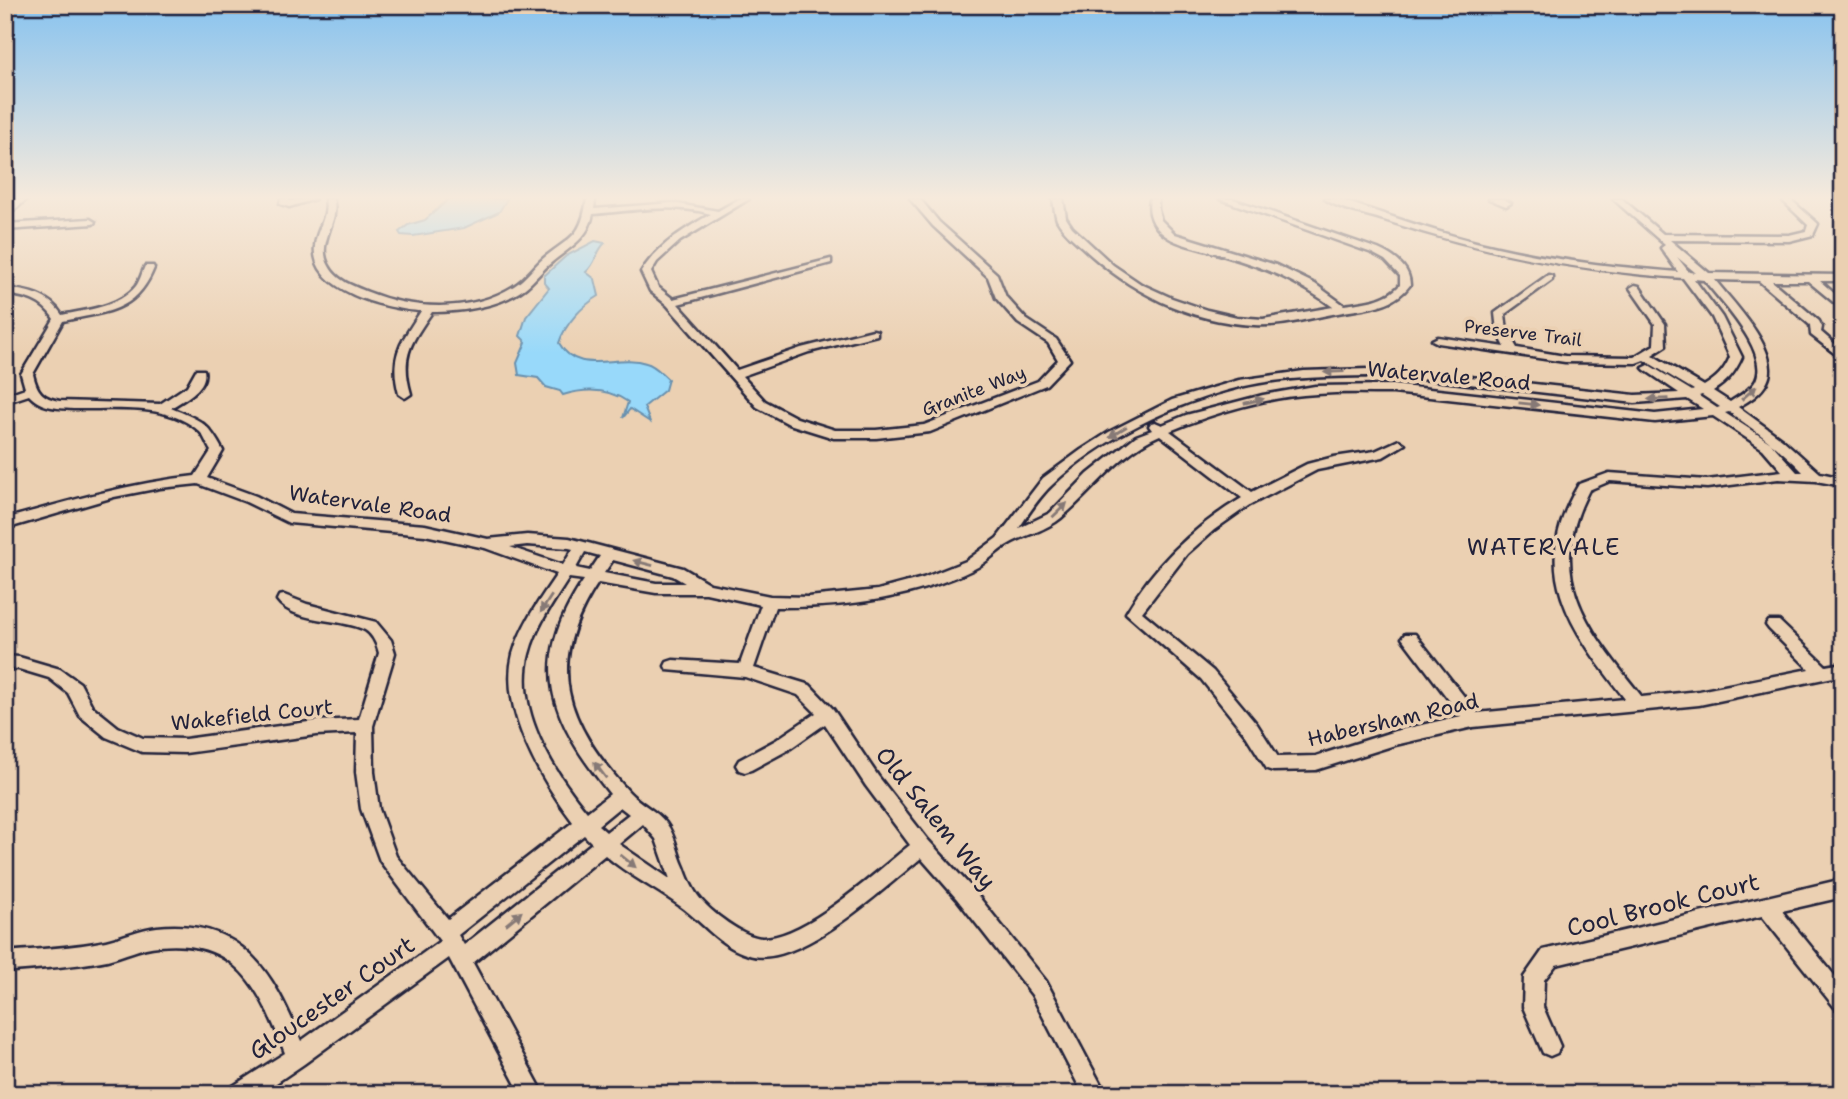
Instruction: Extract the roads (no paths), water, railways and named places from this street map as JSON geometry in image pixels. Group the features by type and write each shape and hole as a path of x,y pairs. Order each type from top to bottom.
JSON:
{"street":[{"path":"319,250 324,270 338,283 371,298 410,308 428,309 480,304 515,290 561,250"},
{"name":"Granite Way","path":"662,250 646,272 654,289 671,303 761,404 802,424 834,433 876,434 926,429 1042,383 1064,360 1052,341 1022,321 1001,298 993,276 965,250"},
{"path":"1093,250 1125,278 1158,296 1218,316 1252,322 1391,299 1405,285 1405,275 1389,258 1373,250"},
{"path":"1218,250 1272,267 1311,286 1342,309"},
{"path":"1500,250 1688,277 1843,278"},
{"name":"Watervale Road","path":"1001,542 1041,488 1093,448 1143,416 1217,387 1263,377 1334,371 1421,375 1635,399 1689,395 1703,391 1731,373 1736,358 1717,317 1667,250"},
{"name":"Watervale Road","path":"5,524 113,494 160,484 199,481 251,499 289,518 425,530 487,544 567,572 593,577 656,588 706,588 770,601 837,601 926,582 971,565 1001,542 1055,516 1093,477 1140,439 1190,418 1267,398 1315,390 1435,393 1641,418 1715,412 1729,408 1752,393 1762,381 1765,374 1764,357 1759,345 1708,278 1678,250"},
{"path":"1673,258 1687,258"},
{"path":"671,303 827,261"},
{"path":"149,268 139,289 124,299 59,319 27,374 31,390 42,402 162,408 194,422 207,432 217,452 199,481"},
{"path":"1512,350 1502,331 1500,313 1548,278"},
{"path":"1810,278 1843,307"},
{"path":"1763,279 1815,323 1815,334 1843,357"},
{"path":"1635,288 1660,324 1660,346 1641,358"},
{"path":"5,291 40,297 53,308 59,319"},
{"path":"405,394 399,375 400,354 428,309"},
{"path":"736,374 805,350 873,333"},
{"name":"Preserve Trail","path":"1438,340 1565,359 1641,358"},
{"path":"1641,358 1729,408 1780,443 1816,477"},
{"path":"1641,358 1689,395 1765,445 1793,475"},
{"path":"162,408 191,388 200,379 200,372"},
{"path":"5,399 31,390"},
{"path":"1143,416 1253,499"},
{"path":"1765,445 1780,443"},
{"name":"Habersham Road","path":"1399,444 1386,454 1337,460 1313,467 1253,499 1199,533 1181,551 1133,613 1207,676 1251,729 1273,764 1316,763 1395,738 1473,720 1699,698 1843,669"},
{"path":"1637,702 1588,639 1562,568 1561,545 1575,503 1584,487 1609,477 1707,484 1793,475 1843,482"},
{"name":"Watervale Road","path":"487,544 527,540 582,546 678,572 706,588"},
{"path":"582,546 528,633 519,661 517,694 526,723 542,758 586,825 607,844 633,866 692,904 724,933 746,946 773,947 806,935 922,846"},
{"path":"610,554 593,577 568,621 562,639 557,676 569,724 621,796 659,828 692,904"},
{"path":"284,600 303,608 371,626 383,640 387,653 365,726 365,772 370,809 389,861 453,946 533,1094"},
{"path":"745,671 770,601"},
{"path":"1774,625 1823,673"},
{"path":"1410,638 1473,720"},
{"name":"Wakefield Court","path":"5,662 54,673 74,688 86,711 112,732 142,745 185,746 316,728 365,726"},
{"name":"Old Salem Way","path":"673,666 745,671 804,690 827,714 872,781 922,846 964,893 1039,988 1095,1094"},
{"path":"745,765 782,745 827,714"},
{"name":"Gloucester Court","path":"453,946 621,796"},
{"name":"Gloucester Court","path":"241,1094 297,1058 453,946 607,844 642,814"},
{"name":"Cool Brook Court","path":"1550,1046 1534,1007 1534,977 1550,957 1843,888"},
{"path":"1765,905 1843,1002"},
{"path":"5,962 105,950 159,936 204,936 235,950 250,965 277,1006 297,1058"}],"water":[{"path":"577,250 599,250 586,272 595,279 599,296 575,316 559,343 567,353 587,362 634,361 649,364 658,370 668,379 665,390 644,407 650,422 630,409 623,418 628,402 613,394 588,390 563,395 560,391 546,387 538,378 519,375 517,363 526,342 520,336 526,317 549,288 544,282 544,276 566,256"}],"district":[{"name":"WATERVALE","path":"1544,547"}]}
